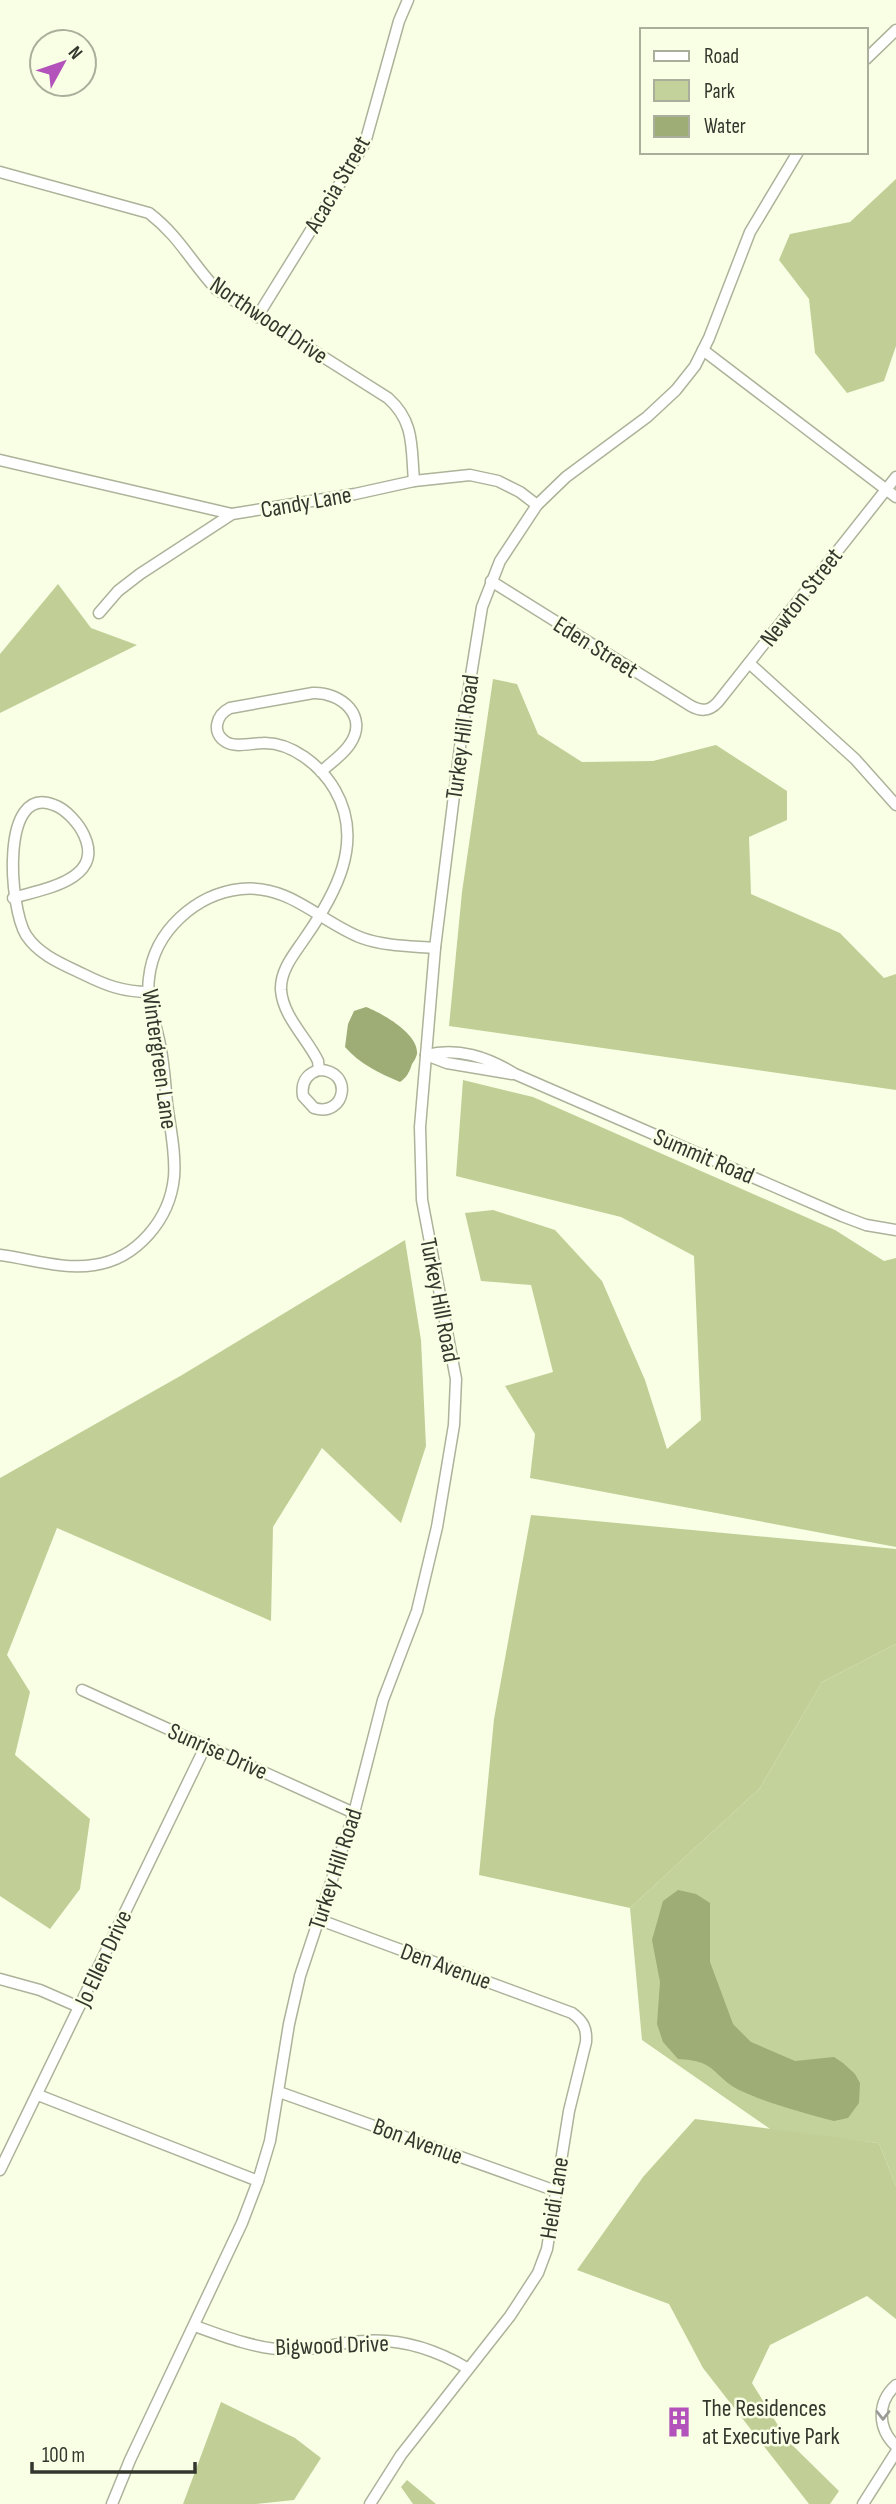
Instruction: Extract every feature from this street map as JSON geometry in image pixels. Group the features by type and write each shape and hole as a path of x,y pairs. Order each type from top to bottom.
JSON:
{"street":[{"name":"Acacia Street","path":"257,317 365,143 399,21 408,0"},
{"path":"868,57 896,30"},
{"name":"Turkey Hill Road","path":"112,2504 130,2460 242,2223 258,2181 270,2141 297,1989 354,1813 383,1700 411,1631 429,1570 457,1403 454,1368 428,1241 421,1187 420,1127 435,948 469,684 482,607 491,581 512,540 537,505 566,477 647,417 676,390 695,366 704,350 750,232 797,154"},
{"name":"Northwood Drive","path":"0,172 149,213 169,229 198,270 216,289 365,383 398,407 406,417 410,430 414,481"},
{"path":"704,350 896,497"},
{"path":"0,460 232,514"},
{"name":"Candy Lane","path":"99,613 118,591 132,580 232,514 355,494 414,481 470,475 498,481 520,492 537,505"},
{"name":"Newton Street","path":"703,711 713,707 896,477"},
{"name":"Eden Street","path":"491,581 703,711"},
{"path":"749,663 855,759 896,806"},
{"path":"319,1070 316,1056 286,1007 281,991 290,960 321,915 341,876 348,839 346,818 335,790 305,758 280,744 236,744 225,741 220,737 216,726 220,715 230,708 313,693 339,698 352,713 355,732 344,751 321,772"},
{"path":"13,898 68,881 79,873 86,862 88,850 83,833 73,820 54,804 37,804 28,810 14,838 11,859 13,898 20,924 46,956 112,988 149,992"},
{"name":"Wintergreen Lane","path":"0,1255 69,1266 95,1265 108,1262 140,1244 157,1225 172,1190 174,1164 160,1043 149,992 149,978 152,965 170,929 188,911 210,898 234,890 260,889 286,895 365,939 435,948"},
{"name":"Summit Road","path":"426,1055 445,1050 496,1063 515,1074 842,1216 866,1225 896,1230"},
{"name":"Sunrise Drive","path":"82,1690 354,1813"},
{"name":"Jo Ellen Drive","path":"0,2170 205,1745"},
{"name":"Den Avenue","path":"320,1920 572,2013"},
{"path":"0,1979 40,1990 79,2007"},
{"name":"Heidi Lane","path":"467,2368 510,2316 538,2273 547,2249 569,2111 586,2042 582,2020 572,2013"},
{"name":"Bon Avenue","path":"279,2092 556,2191"},
{"path":"38,2095 258,2181"},
{"name":"Bigwood Drive","path":"195,2326 250,2344 278,2349 315,2348 364,2341 401,2343 442,2354 467,2368"},
{"path":"370,2504 401,2455 467,2368"},
{"path":"896,2385 886,2397 881,2416 886,2434 896,2446"},
{"path":"863,2504 896,2452"}],"green space":[{"path":"896,1644 896,2186 879,2143 773,2131 642,2040 630,1908 760,1788 822,1682"}],"shaded area":[{"path":"896,179 896,346 884,381 847,393 815,353 809,299 779,260 790,234 850,222"},
{"path":"58,584 91,628 137,645 0,713 0,654"},
{"path":"493,679 517,684 538,734 582,762 653,761 716,745 787,791 787,820 749,837 751,894 840,933 884,978 896,974 896,1090 449,1026 462,892"},
{"path":"463,1080 533,1097 835,1230 884,1261 896,1258 896,1547 530,1478 535,1434 505,1386 553,1372 531,1285 481,1281 465,1213 493,1210 555,1230 602,1281 645,1380 667,1449 701,1420 694,1256 621,1217 456,1176"},
{"path":"405,1240 421,1340 426,1446 401,1523 322,1448 273,1527 271,1621 57,1528 7,1655 30,1692 15,1755 90,1819 80,1889 50,1929 0,1896 0,1478 182,1375"},
{"path":"531,1515 896,1549 896,1644 822,1682 760,1788 630,1908 479,1875 494,1719"},
{"path":"695,2119 879,2143 896,2186 896,2319 867,2296 770,2345 752,2383 787,2440 839,2491 830,2504 809,2504 703,2368 669,2304 577,2270 643,2177"},
{"path":"221,2402 295,2438 321,2458 294,2500 256,2504 183,2504"},
{"path":"407,2480 436,2504 413,2504 401,2487"}],"water":[{"path":"366,1007 398,1025 416,1046 416,1058 408,1075 400,1082 370,1068 345,1047 348,1024 354,1011"},
{"path":"678,1890 696,1894 710,1903 710,1962 733,2024 751,2042 795,2061 834,2057 843,2063 860,2083 859,2103 848,2118 834,2121 739,2090 707,2066 678,2059 663,2042 657,2024 660,1982 652,1940 663,1901"}],"place":[{"name":"The Residences at Executive Park","path":"679,2422"}]}
